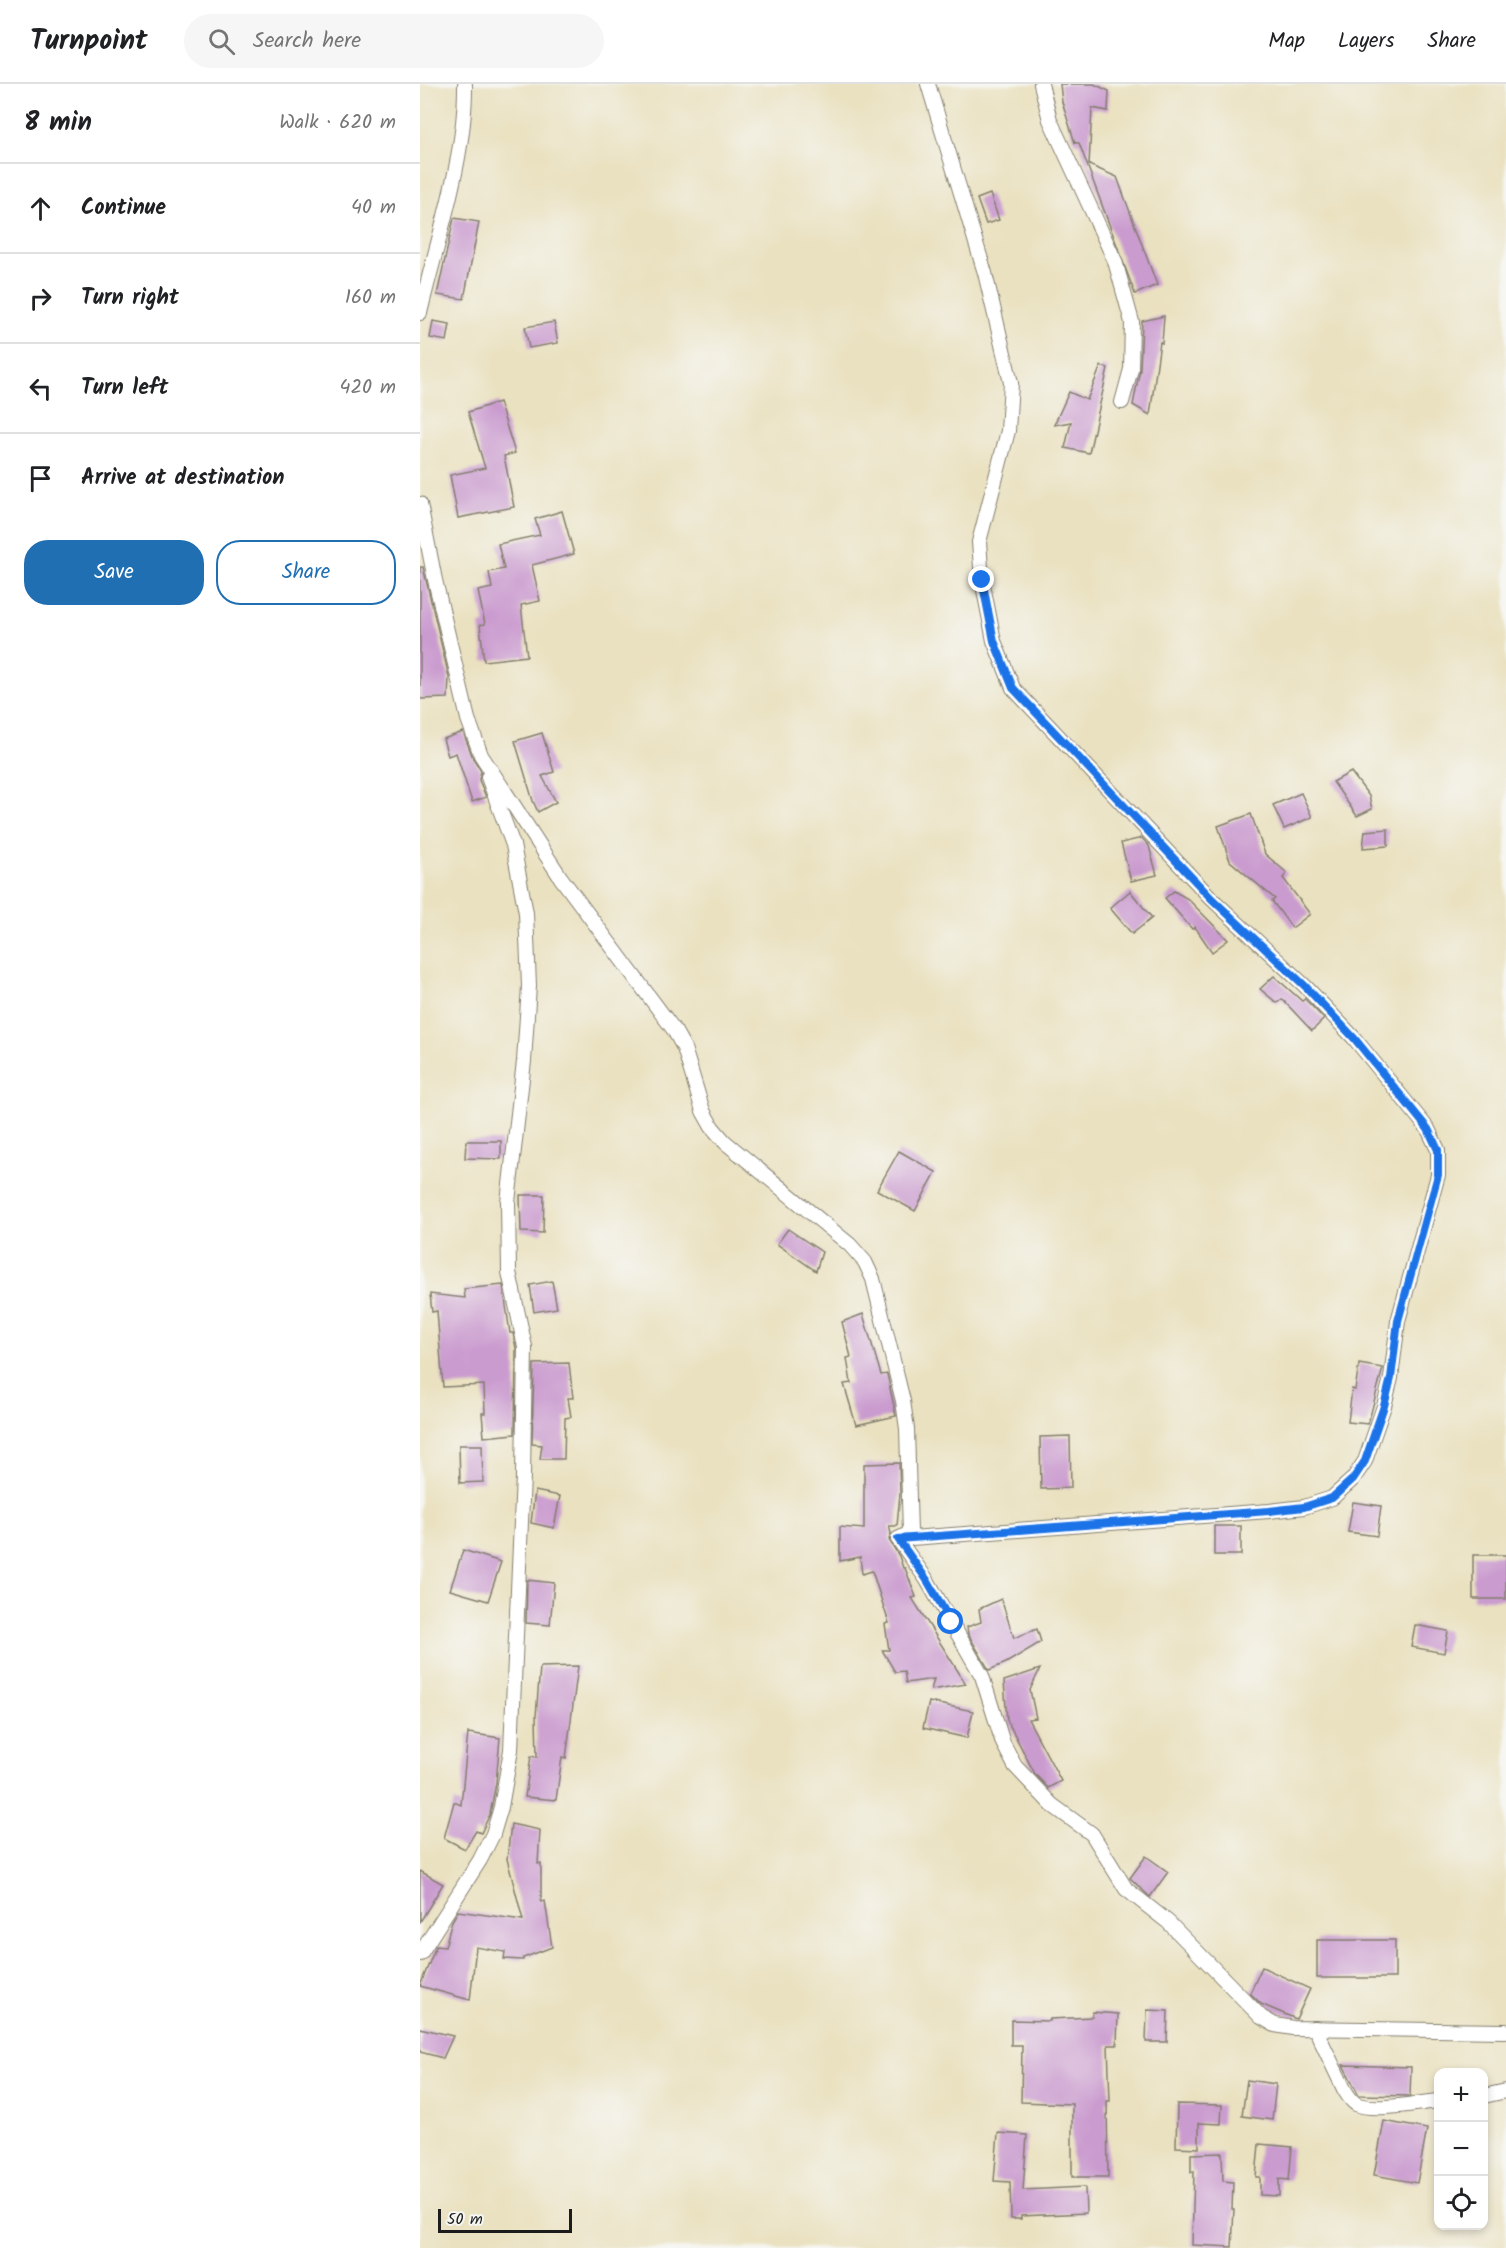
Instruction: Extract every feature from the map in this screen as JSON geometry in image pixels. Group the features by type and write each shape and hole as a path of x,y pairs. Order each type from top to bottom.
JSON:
{"street":[{"path":"420,313 461,141 465,84"},
{"path":"898,1539 1280,1510 1304,1507 1332,1498 1353,1479 1365,1461 1380,1417 1391,1378 1398,1321 1438,1175 1438,1150 1428,1129 1354,1038 1305,986 1212,899 1013,688 994,641 982,580 980,542 1008,431 1011,383 985,273 928,84"},
{"path":"1041,84 1050,120 1115,261 1132,322 1131,369 1122,402"},
{"path":"420,504 435,580 468,719 513,845 526,913 529,986 524,1061 508,1203 509,1272 525,1347 523,1476 511,1739 501,1807 493,1834 480,1860 420,1954"},
{"path":"481,755 561,879 674,1030 684,1048 703,1111 712,1127 725,1142 850,1245 865,1262 873,1279 881,1310 903,1401 907,1429 910,1533 898,1539"},
{"path":"898,1539 927,1580 982,1676 1003,1743 1015,1766 1046,1800 1092,1834 1126,1889 1168,1922 1261,2017 1275,2025 1315,2028 1506,2031"},
{"path":"1315,2028 1344,2089 1357,2104 1382,2106 1434,2101"},
{"path":"1488,2095 1506,2091"}],"building":[{"path":"1060,84 1094,84 1109,91 1108,111 1092,108 1089,165 1117,177 1157,285 1135,294 1079,143 1075,143 1062,102"},
{"path":"990,194 999,220 986,224 977,199"},
{"path":"454,218 479,222 464,299 437,295"},
{"path":"1164,316 1162,343 1160,342 1150,415 1133,405 1140,369 1142,321"},
{"path":"433,321 450,324 447,341 430,338"},
{"path":"554,322 558,343 529,348 525,327"},
{"path":"1101,366 1108,368 1089,453 1065,448 1071,422 1054,425 1069,392 1087,400"},
{"path":"499,402 515,453 504,456 514,507 458,518 450,475 485,468 468,412"},
{"path":"562,511 574,554 532,565 540,601 521,605 527,656 484,661 480,625 485,624 478,591 492,588 489,572 504,569 498,544 540,535 535,519"},
{"path":"420,567 423,567 449,677 448,698 420,699"},
{"path":"463,732 473,758 481,771 479,780 486,797 472,802 456,753 448,756 443,739"},
{"path":"542,733 554,772 542,776 556,802 538,812 515,741"},
{"path":"1351,772 1369,796 1372,809 1357,816 1333,782"},
{"path":"1301,793 1312,817 1284,829 1273,805"},
{"path":"1251,814 1265,854 1287,873 1283,878 1310,914 1292,928 1272,901 1275,899 1230,861 1218,826"},
{"path":"1388,829 1388,846 1363,848 1365,831"},
{"path":"1142,838 1149,846 1157,875 1131,881 1121,843"},
{"path":"1130,891 1152,918 1132,934 1110,908"},
{"path":"1174,891 1188,899 1228,940 1212,952 1195,927 1192,929 1165,898"},
{"path":"1274,976 1302,1001 1305,999 1324,1019 1312,1031 1282,999 1277,1003 1260,989"},
{"path":"466,1141 501,1141 501,1159 465,1158"},
{"path":"899,1151 936,1172 915,1211 877,1190"},
{"path":"520,1195 544,1195 543,1233 521,1232"},
{"path":"788,1229 822,1252 816,1271 777,1244"},
{"path":"552,1281 557,1308 534,1312 530,1285"},
{"path":"503,1285 510,1333 513,1333 516,1348 515,1434 484,1437 482,1413 485,1413 484,1385 443,1387 437,1311 432,1312 430,1294 465,1298 464,1289"},
{"path":"863,1314 881,1375 887,1374 896,1416 856,1425 844,1384 851,1383 847,1358 851,1357 842,1322"},
{"path":"569,1363 573,1398 568,1398 571,1417 565,1418 564,1459 540,1459 542,1445 532,1444 534,1364"},
{"path":"1359,1364 1383,1368 1368,1424 1348,1422 1352,1389 1355,1390"},
{"path":"1070,1436 1071,1488 1041,1489 1040,1437"},
{"path":"459,1445 482,1445 483,1482 460,1483"},
{"path":"899,1463 900,1493 897,1526 889,1526 891,1533 889,1540 905,1568 916,1597 912,1598 966,1684 931,1690 934,1679 906,1683 904,1671 895,1672 882,1650 889,1650 885,1624 889,1623 872,1571 862,1574 860,1557 840,1561 840,1527 864,1529 864,1464"},
{"path":"535,1491 560,1496 554,1528 531,1523"},
{"path":"1353,1502 1381,1506 1377,1536 1348,1532"},
{"path":"1214,1526 1241,1526 1241,1555 1214,1555"},
{"path":"463,1550 501,1562 488,1601 450,1590"},
{"path":"1473,1555 1506,1555 1506,1599 1473,1599"},
{"path":"527,1580 554,1583 550,1625 526,1623"},
{"path":"1001,1599 1014,1638 1037,1629 1041,1642 1006,1663 989,1670 968,1634 967,1627 981,1622 979,1609"},
{"path":"1415,1625 1448,1631 1444,1653 1411,1647"},
{"path":"578,1666 566,1758 562,1757 556,1800 525,1797 531,1756 537,1757 536,1716 540,1667"},
{"path":"1040,1669 1030,1690 1036,1718 1028,1719 1061,1781 1048,1788 1035,1774 1007,1720 1004,1681"},
{"path":"929,1702 973,1711 967,1738 923,1728"},
{"path":"468,1733 500,1738 496,1783 490,1814 481,1833 476,1831 465,1849 444,1838 454,1802 461,1805"},
{"path":"511,1824 540,1830 538,1864 541,1863 541,1902 545,1901 552,1947 523,1958 523,1960 504,1959 505,1952 476,1947 470,2000 420,1986 436,1946 445,1947 452,1921 458,1911 523,1920 507,1859"},
{"path":"1146,1856 1168,1872 1150,1897 1130,1878"},
{"path":"420,1871 443,1884 420,1922"},
{"path":"1317,1940 1395,1940 1395,1978 1317,1978"},
{"path":"1262,1967 1310,1989 1296,2019 1261,2004 1250,1993"},
{"path":"1147,2010 1168,2011 1167,2042 1146,2042"},
{"path":"1092,2012 1118,2014 1117,2045 1108,2045 1110,2101 1107,2101 1108,2177 1072,2177 1072,2104 1021,2102 1022,2045 1011,2045 1011,2020 1050,2021 1050,2019 1092,2017"},
{"path":"420,2028 453,2036 443,2058 420,2052"},
{"path":"1343,2065 1411,2067 1410,2096 1359,2095"},
{"path":"1247,2080 1276,2084 1272,2120 1242,2116"},
{"path":"1177,2104 1222,2105 1221,2124 1199,2123 1199,2148 1176,2147"},
{"path":"1384,2121 1427,2129 1417,2183 1374,2175"},
{"path":"998,2133 1027,2135 1023,2190 1085,2187 1086,2213 1021,2216 1021,2219 1011,2219 1010,2182 994,2181"},
{"path":"1259,2144 1292,2147 1289,2180 1279,2179 1279,2196 1260,2195 1260,2177 1256,2177"},
{"path":"1222,2153 1223,2181 1233,2182 1232,2247 1192,2245 1194,2171 1191,2172 1191,2154"}],"route":[{"path":"951,1622 927,1580 898,1539 1304,1507 1332,1498 1353,1479 1365,1461 1384,1406 1391,1378 1398,1321 1438,1175 1438,1150 1428,1129 1354,1038 1305,986 1212,899 1013,688 994,641 982,580"}]}
